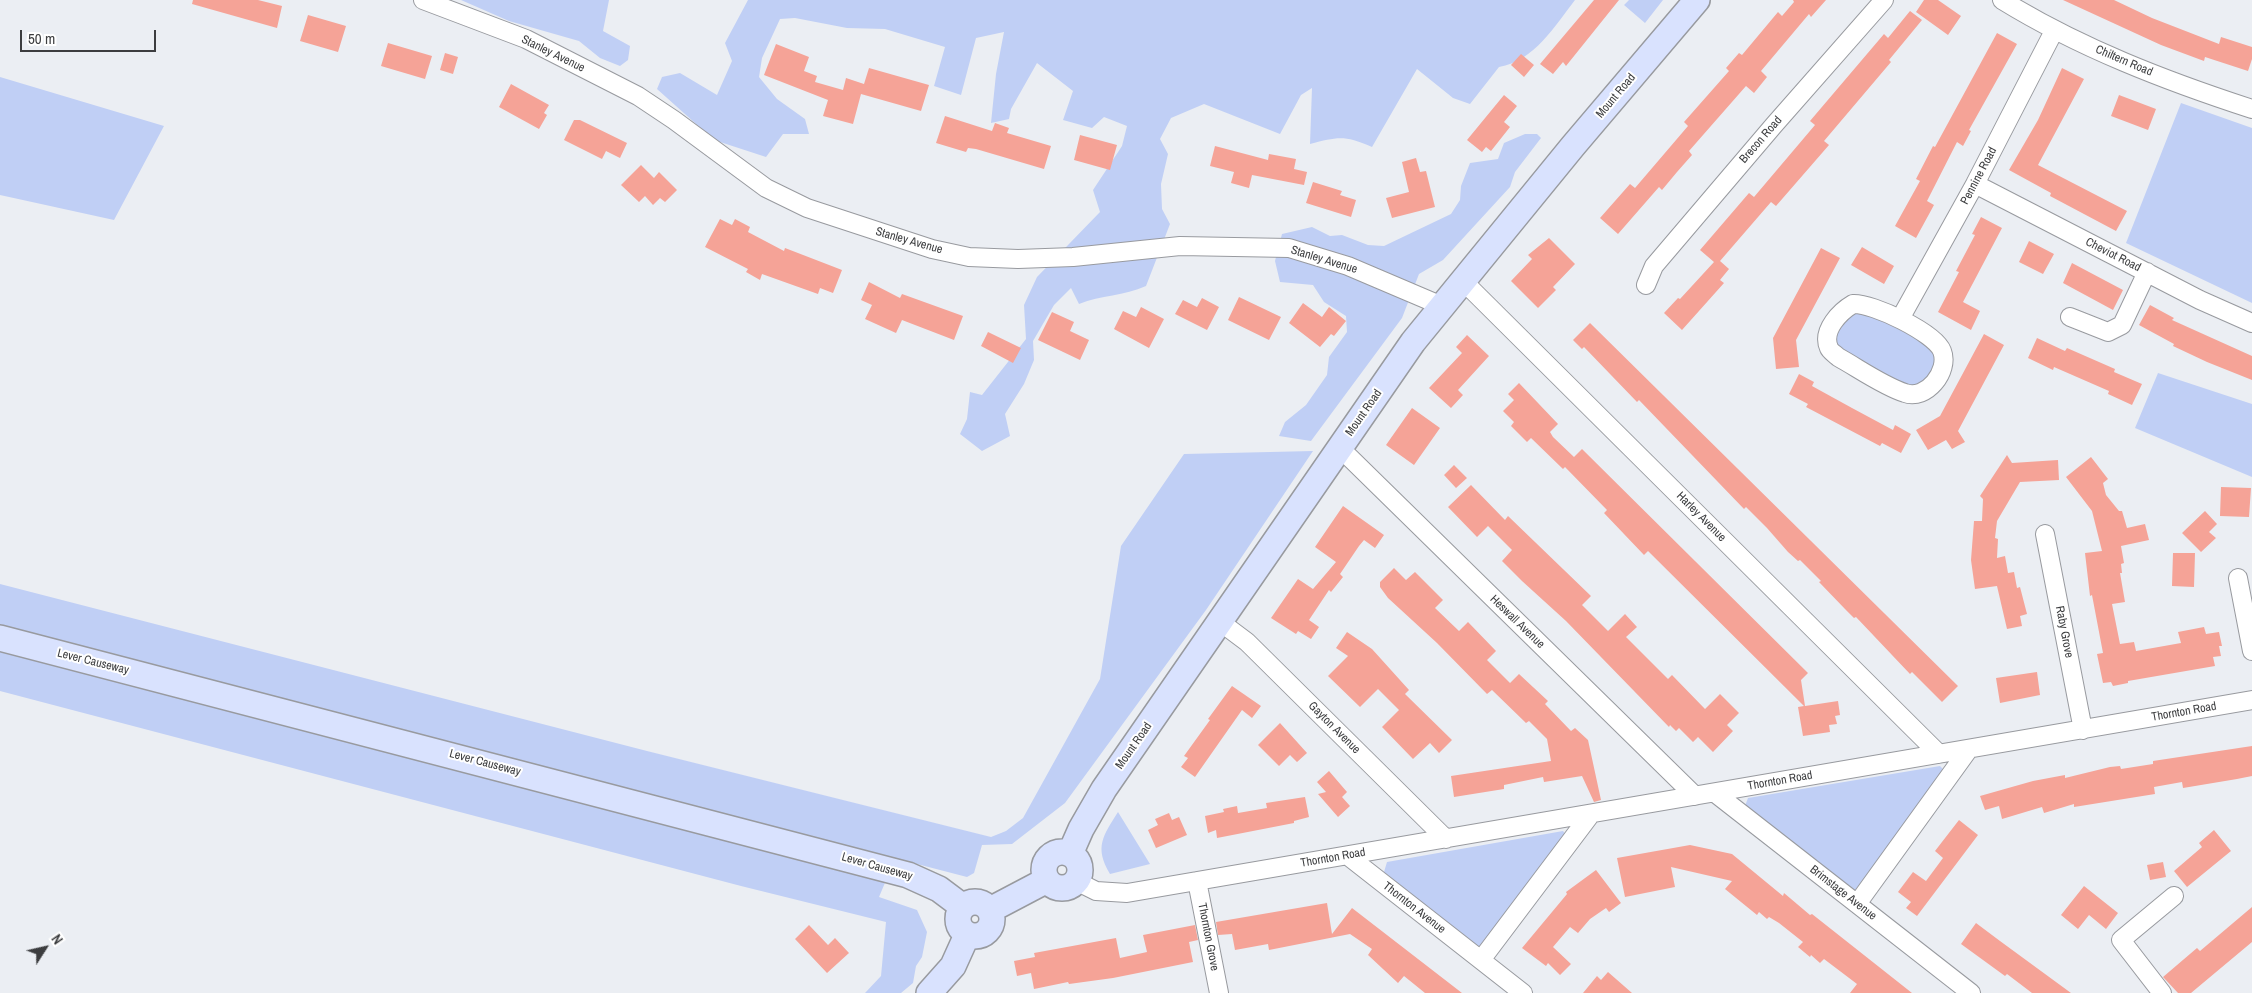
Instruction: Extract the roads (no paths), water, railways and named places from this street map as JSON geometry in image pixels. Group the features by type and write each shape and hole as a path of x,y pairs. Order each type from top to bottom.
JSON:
{"main road":[{"name":"Mount Road","path":"1070,854 1081,829 1104,789 1413,342 1462,280 1697,0"},
{"name":"Lever Causeway","path":"0,638 908,875 939,888 963,907"},
{"path":"1058,852 1070,854 1075,858 1080,869 1076,880 1067,887 1060,888 1046,880 1044,868 1048,858 1058,852"},
{"path":"990,910 1046,880"},
{"path":"977,902 990,910 992,921 988,931 978,936 968,934 958,922 958,917 963,907 977,902"},
{"path":"928,993 952,966 968,934"}],"street":[{"name":"Stanley Avenue","path":"423,0 459,12 526,39 638,96 674,120 766,188 807,208 932,249 969,257 1018,259 1073,257 1180,246 1289,248 1348,266 1442,306"},
{"name":"Brecon Road","path":"1646,285 1654,266 1884,0"},
{"name":"Chiltern Road","path":"2002,0 2054,31 2139,68 2252,109"},
{"name":"Pennine Road","path":"1900,319 1975,184 2054,31"},
{"name":"Cheviot Road","path":"1975,184 2200,300 2252,323"},
{"path":"2070,317 2108,332 2122,324 2147,272"},
{"name":"Harley Avenue","path":"1462,280 1939,754"},
{"path":"1854,304 1872,307 1900,319 1938,344 1943,352 1943,362 1938,377 1929,389 1918,396 1896,389 1838,357 1829,348 1827,338 1831,327 1841,311 1854,304"},
{"name":"Heswall Avenue","path":"1340,448 1695,796"},
{"name":"Raby Grove","path":"2045,534 2083,730"},
{"path":"2238,578 2252,651"},
{"name":"Gayton Avenue","path":"1219,621 1246,642 1446,839"},
{"name":"Thornton Road","path":"1076,880 1096,891 1127,893 2252,700"},
{"path":"1857,904 1969,749"},
{"name":"Brimstage Avenue","path":"1715,793 1971,993"},
{"path":"1481,960 1592,814"},
{"name":"Thornton Avenue","path":"1348,856 1523,993"},
{"name":"Thornton Grove","path":"1197,881 1220,993"},
{"path":"2162,993 2120,940 2174,896"}]}
